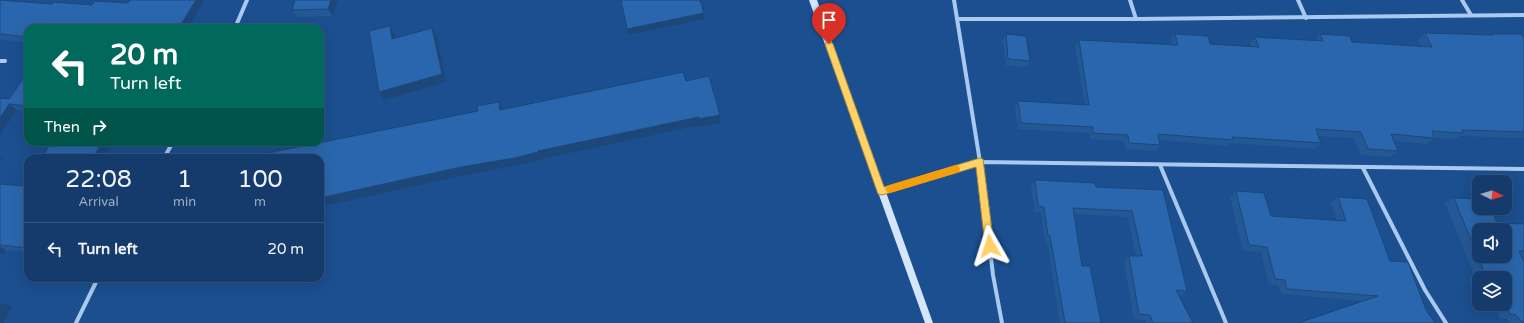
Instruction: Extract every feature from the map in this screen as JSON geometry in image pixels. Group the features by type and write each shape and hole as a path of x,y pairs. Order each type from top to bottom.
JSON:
{"main road":[{"path":"813,0 929,323"}],"street":[{"path":"236,24 247,0"},
{"path":"954,0 980,162 993,275 1002,323"},
{"path":"1130,0 1136,19"},
{"path":"1298,0 1306,18"},
{"path":"1462,0 1471,15"},
{"path":"957,19 1306,18 1524,15"},
{"path":"0,61 5,61"},
{"path":"882,191 980,162 1524,169"},
{"path":"1160,165 1226,323"},
{"path":"1363,168 1425,290 1446,323"},
{"path":"76,323 96,282"}],"building":[{"path":"0,0 92,5 95,1 128,3 130,0 196,0 181,24 24,24 24,37 0,34"},
{"path":"295,0 331,0 328,9 292,10"},
{"path":"621,0 700,0 704,13 627,29"},
{"path":"390,26 392,39 432,28 442,74 379,92 369,31"},
{"path":"1425,33 1493,35 1492,34 1521,34 1524,38 1524,132 1462,130 1463,133 1432,131 1434,138 1391,134 1398,151 1368,149 1361,132 1316,129 1321,143 1232,137 1233,140 1158,134 1160,145 1129,143 1128,135 1093,133 1093,127 1021,123 1018,101 1089,105 1079,40 1178,45 1175,34 1208,36 1210,44 1259,47 1255,37 1323,41 1320,34 1350,36 1352,42 1432,47"},
{"path":"1006,34 1026,36 1030,61 1008,59"},
{"path":"683,72 686,81 709,76 720,115 699,119 699,117 538,151 515,158 461,167 324,197 324,154 263,154 303,146 324,146 324,142 478,111 477,106 499,102 500,110"},
{"path":"24,78 24,106 9,104 0,118 0,98 9,99"},
{"path":"49,146 100,146 95,154 44,154"},
{"path":"1035,180 1095,183 1096,187 1163,190 1187,291 1176,290 1193,323 1153,323 1150,315 1139,314 1129,256 1142,256 1132,211 1073,208 1082,266 1090,266 1101,323 1065,323 1050,236 1048,236 1044,207 1038,206"},
{"path":"0,184 23,186 24,184 24,248 0,245"},
{"path":"1236,191 1264,193 1271,216 1346,221 1338,197 1367,199 1390,261 1408,262 1426,310 1435,323 1298,323 1378,296 1287,289 1285,280 1275,279 1267,247 1249,245"},
{"path":"1454,198 1472,199 1472,215 1494,215 1497,223 1472,223 1472,242"},
{"path":"1512,224 1524,224 1524,251 1519,251 1524,261 1524,323 1516,315 1510,314 1509,311 1512,311 1512,271 1484,271 1481,263 1512,263"}],"slow traffic":[{"path":"890,189 956,169"}],"route":[{"path":"829,44 882,191 980,162 990,246"}]}
